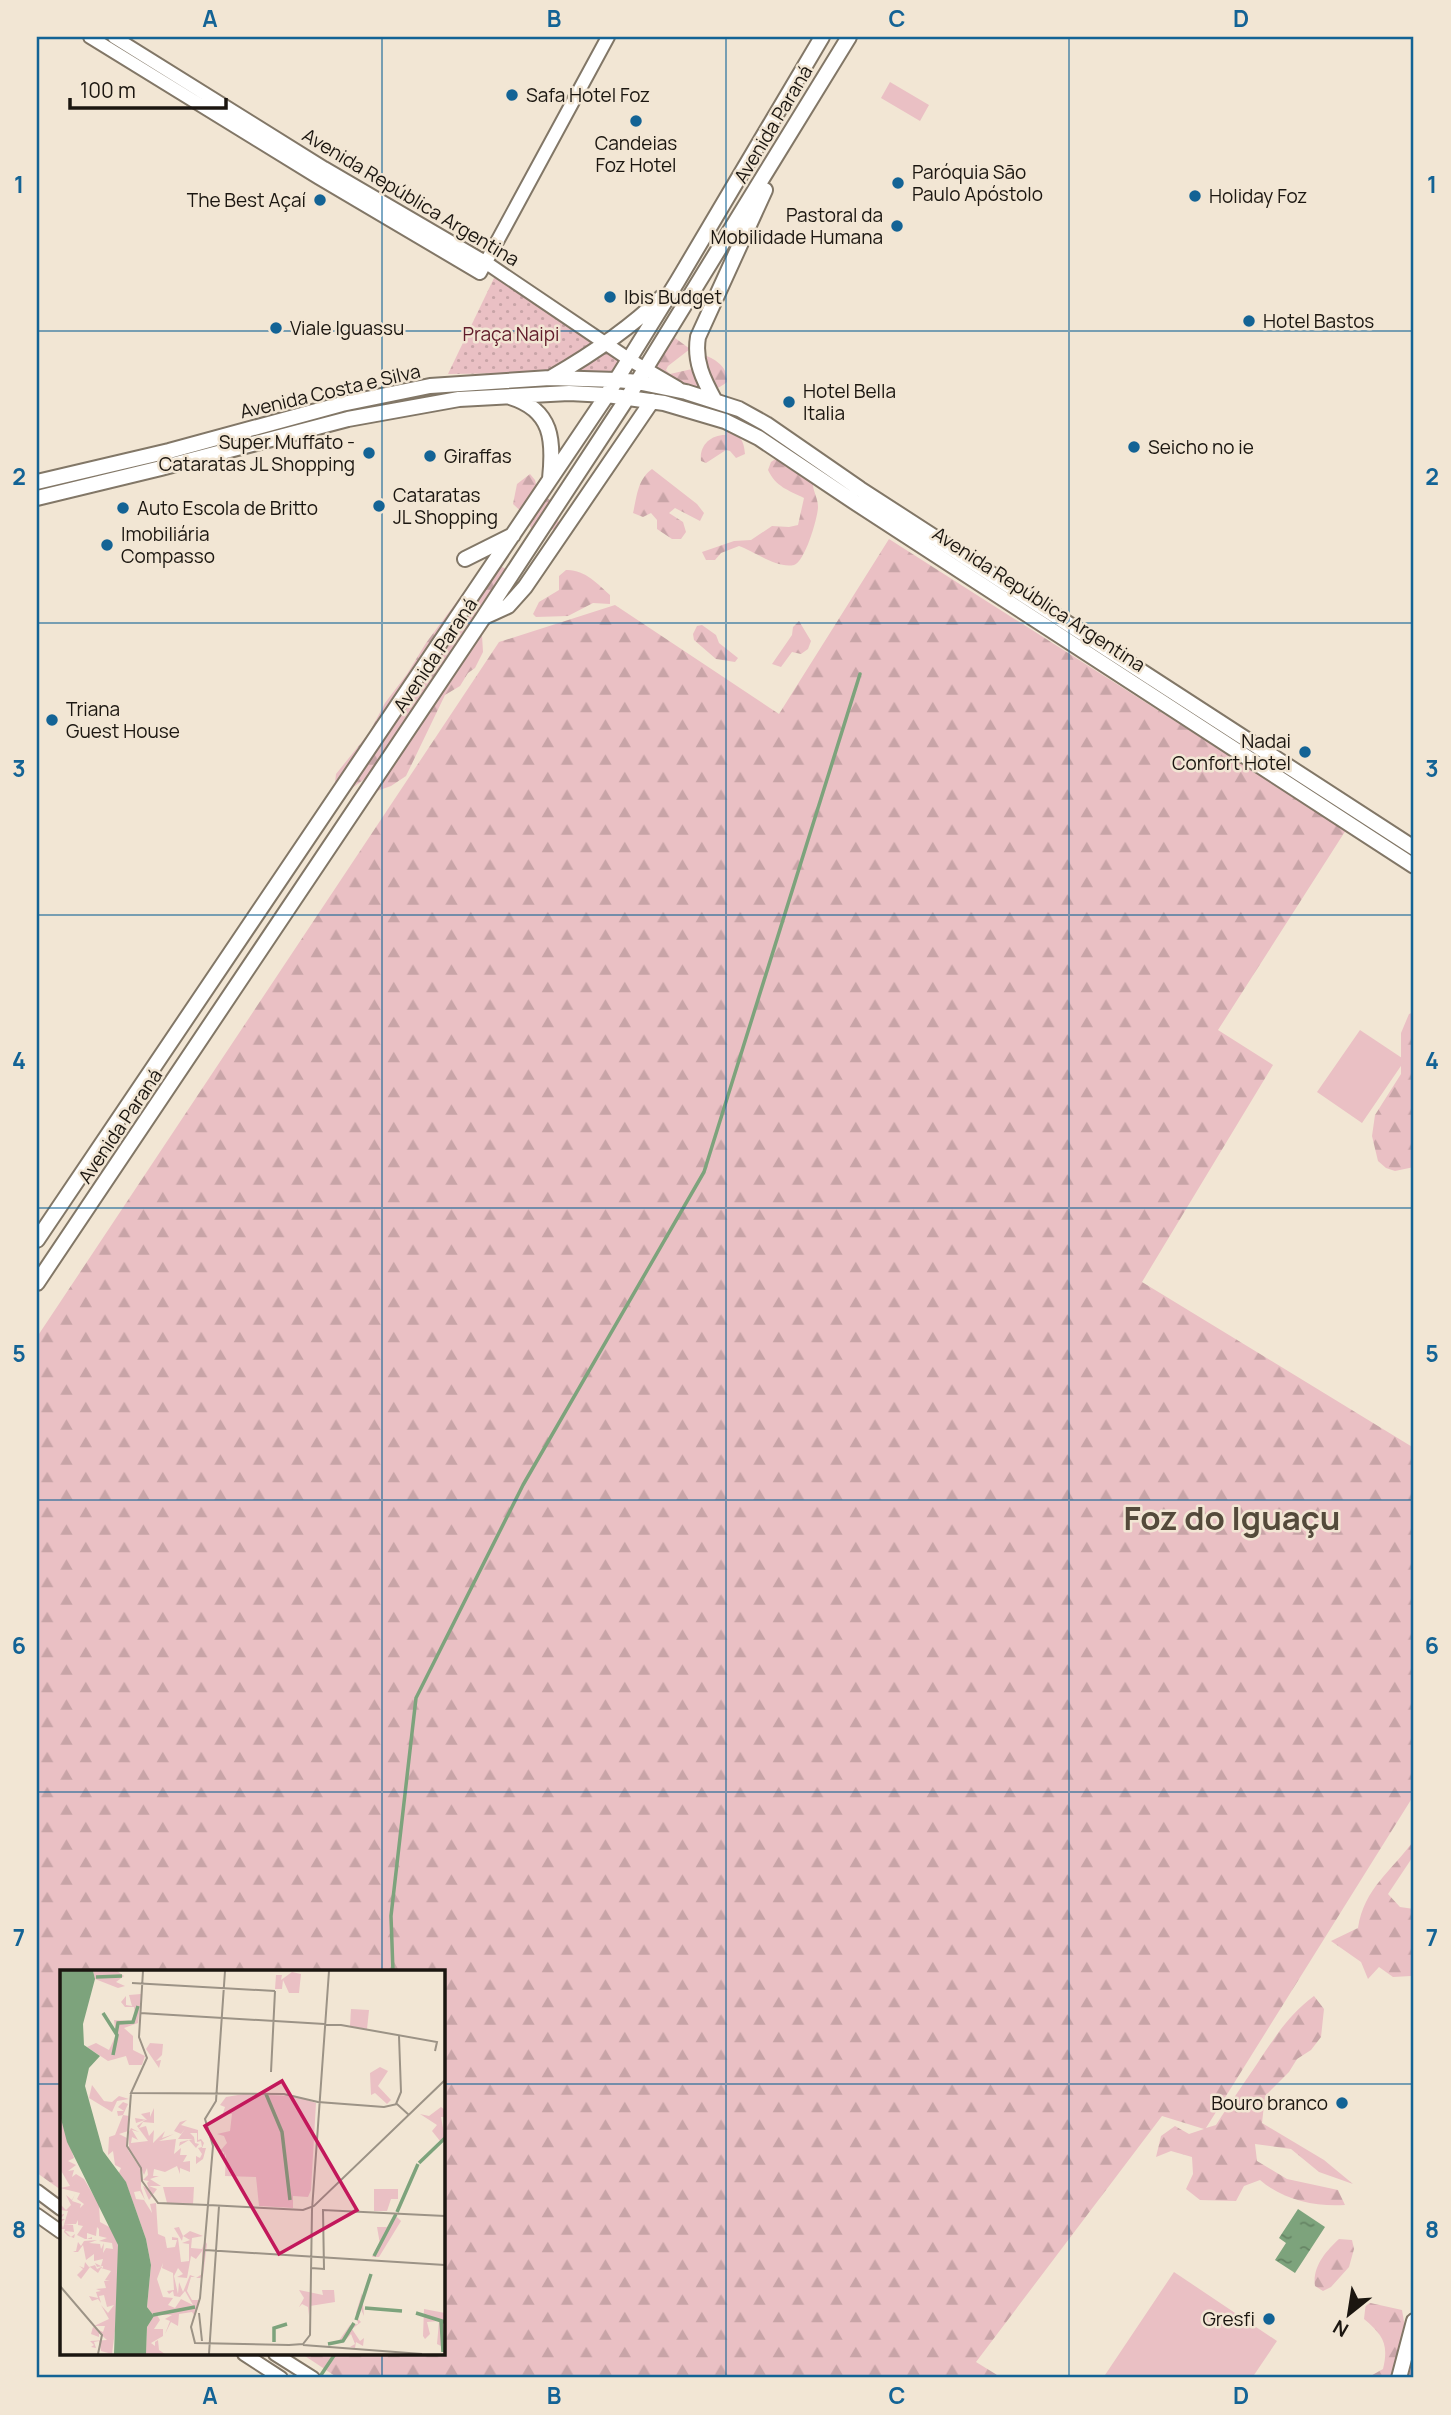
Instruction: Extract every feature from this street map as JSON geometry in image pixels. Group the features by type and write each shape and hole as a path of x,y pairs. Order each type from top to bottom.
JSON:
{"main road":[{"name":"Avenida República Argentina","path":"90,37 319,178 482,267"},
{"name":"Avenida República Argentina","path":"114,37 606,344 630,360 641,375 739,409 766,424 860,489 1414,848"},
{"path":"482,267 608,37"},
{"name":"Avenida Paraná","path":"37,1240 617,380 822,37"},
{"name":"Avenida Paraná","path":"37,1283 628,397 849,37"},
{"path":"715,401 698,365 698,337 782,149"},
{"path":"550,378 606,344 641,317 677,282"},
{"name":"Avenida Costa e Silva","path":"37,482 169,451 342,404 430,386 550,378 617,380 641,375"},
{"name":"Avenida Costa e Silva","path":"37,498 348,419 459,399 569,393 628,397"},
{"path":"506,395 528,404 547,425 552,444 550,481"},
{"name":"Avenida República Argentina","path":"628,397 724,421 759,438 1414,866"},
{"path":"483,618 508,606 526,587 652,401"},
{"path":"465,559 514,534"},
{"path":"37,2191 60,2208"},
{"path":"37,2215 60,2231"},
{"path":"1399,2378 1414,2321"},
{"path":"247,2356 281,2378"},
{"path":"278,2356 313,2378"}],"green space":[{"path":"890,82 929,105 920,121 881,98"},
{"name":"Praça Naipi","path":"495,276 621,359 612,372 448,374"},
{"path":"671,335 690,349 668,366 666,370 670,374 692,369 702,354 723,367 727,382 717,388 699,392 682,386 657,370 655,363"},
{"path":"725,429 740,438 745,454 736,458 726,450 706,463 701,461 707,442 725,435"},
{"path":"768,432 813,459 813,486 818,507 806,548 798,562 787,566 739,546 721,553 715,560 706,560 702,552 734,541 751,540 772,526 798,525 804,498 779,484 771,476 768,470 771,462 780,456"},
{"path":"652,469 697,504 704,513 700,521 675,508 669,513 683,522 686,532 681,539 672,539 657,529 657,520 651,513 643,517 633,513 640,484"},
{"path":"530,474 537,489 554,504 558,513 558,527 545,533 532,531 527,517 513,504 517,484"},
{"path":"889,539 1346,830 1218,1030 1273,1065 1142,1282 1414,1448 1414,1795 1206,2128 1216,2125 1277,2035 1293,2014 1314,1996 1324,2009 1321,2037 1311,2050 1297,2059 1289,2072 1265,2096 1262,2123 1324,2160 1353,2184 1319,2172 1291,2149 1255,2144 1257,2161 1287,2179 1338,2190 1345,2205 1300,2201 1279,2193 1260,2180 1244,2186 1236,2201 1200,2200 1186,2189 1193,2174 1192,2157 1171,2151 1156,2157 1161,2136 1175,2126 1189,2134 1204,2129 1162,2116 976,2362 1002,2378 338,2378 305,2356 444,2356 444,1970 60,1970 60,2189 37,2173 37,1337 499,642 615,605 779,714"},
{"path":"494,563 508,570 502,607 482,635 483,652 475,668 468,673 460,686 445,695 406,776 391,786 374,792 369,776 352,788 334,791 336,774 369,733 385,703 426,643 478,573"},
{"path":"566,570 579,572 596,582 610,595 610,604 593,603 568,616 536,617 533,614 539,602 559,590 559,576"},
{"path":"799,621 811,641 808,649 801,654 792,652 781,667 772,664 792,635 793,627"},
{"path":"702,625 738,658 735,662 716,659 694,640 693,634 697,626"},
{"path":"1414,1012 1414,1167 1395,1171 1378,1161 1372,1136 1375,1115 1401,1074 1401,1033 1409,1014"},
{"path":"1360,1030 1405,1060 1362,1123 1317,1092"},
{"path":"1414,1840 1414,1855 1388,1894 1400,1907 1414,1909 1414,1971 1411,1976 1393,1977 1379,1967 1368,1979 1361,1962 1331,1941 1358,1928 1361,1914 1373,1891"},
{"path":"1339,2239 1352,2240 1354,2249 1349,2267 1331,2287 1323,2291 1315,2286 1316,2272 1325,2254"},
{"path":"1174,2272 1277,2341 1252,2378 1103,2378"},
{"path":"1366,2302 1402,2310 1408,2345 1414,2330 1414,2378 1367,2378 1383,2369 1385,2346 1380,2335 1364,2319"}],"water":[{"path":"1298,2209 1325,2227 1295,2273 1275,2260 1286,2243 1279,2238"}],"waterway":[{"path":"393,1970 391,1916 416,1698 523,1485 704,1172 860,674"},
{"path":"319,2378 334,2356"}],"place":[{"name":"Safa Hotel Foz","path":"512,95"},
{"name":"Candeias Foz Hotel","path":"636,121"},
{"name":"Paróquia São Paulo Apóstolo","path":"898,183"},
{"name":"Holiday Foz","path":"1195,196"},
{"name":"The Best Açaí","path":"320,200"},
{"name":"Pastoral da Mobilidade Humana","path":"897,226"},
{"name":"Ibis Budget","path":"610,297"},
{"name":"Hotel Bastos","path":"1249,321"},
{"name":"Viale Iguassu","path":"276,328"},
{"name":"Hotel Bella Italia","path":"789,402"},
{"name":"Seicho no ie","path":"1134,447"},
{"name":"Super Muffato - Cataratas JL Shopping","path":"369,453"},
{"name":"Giraffas","path":"430,456"},
{"name":"Cataratas JL Shopping","path":"379,506"},
{"name":"Auto Escola de Britto","path":"123,508"},
{"name":"Imobiliária Compasso","path":"107,545"},
{"name":"Triana Guest House","path":"52,720"},
{"name":"Nadai Confort Hotel","path":"1305,752"},
{"name":"Bouro branco","path":"1342,2103"},
{"name":"Gresfi","path":"1269,2319"}],"district":[{"name":"Foz do Iguaçu","path":"1232,1518"}]}
